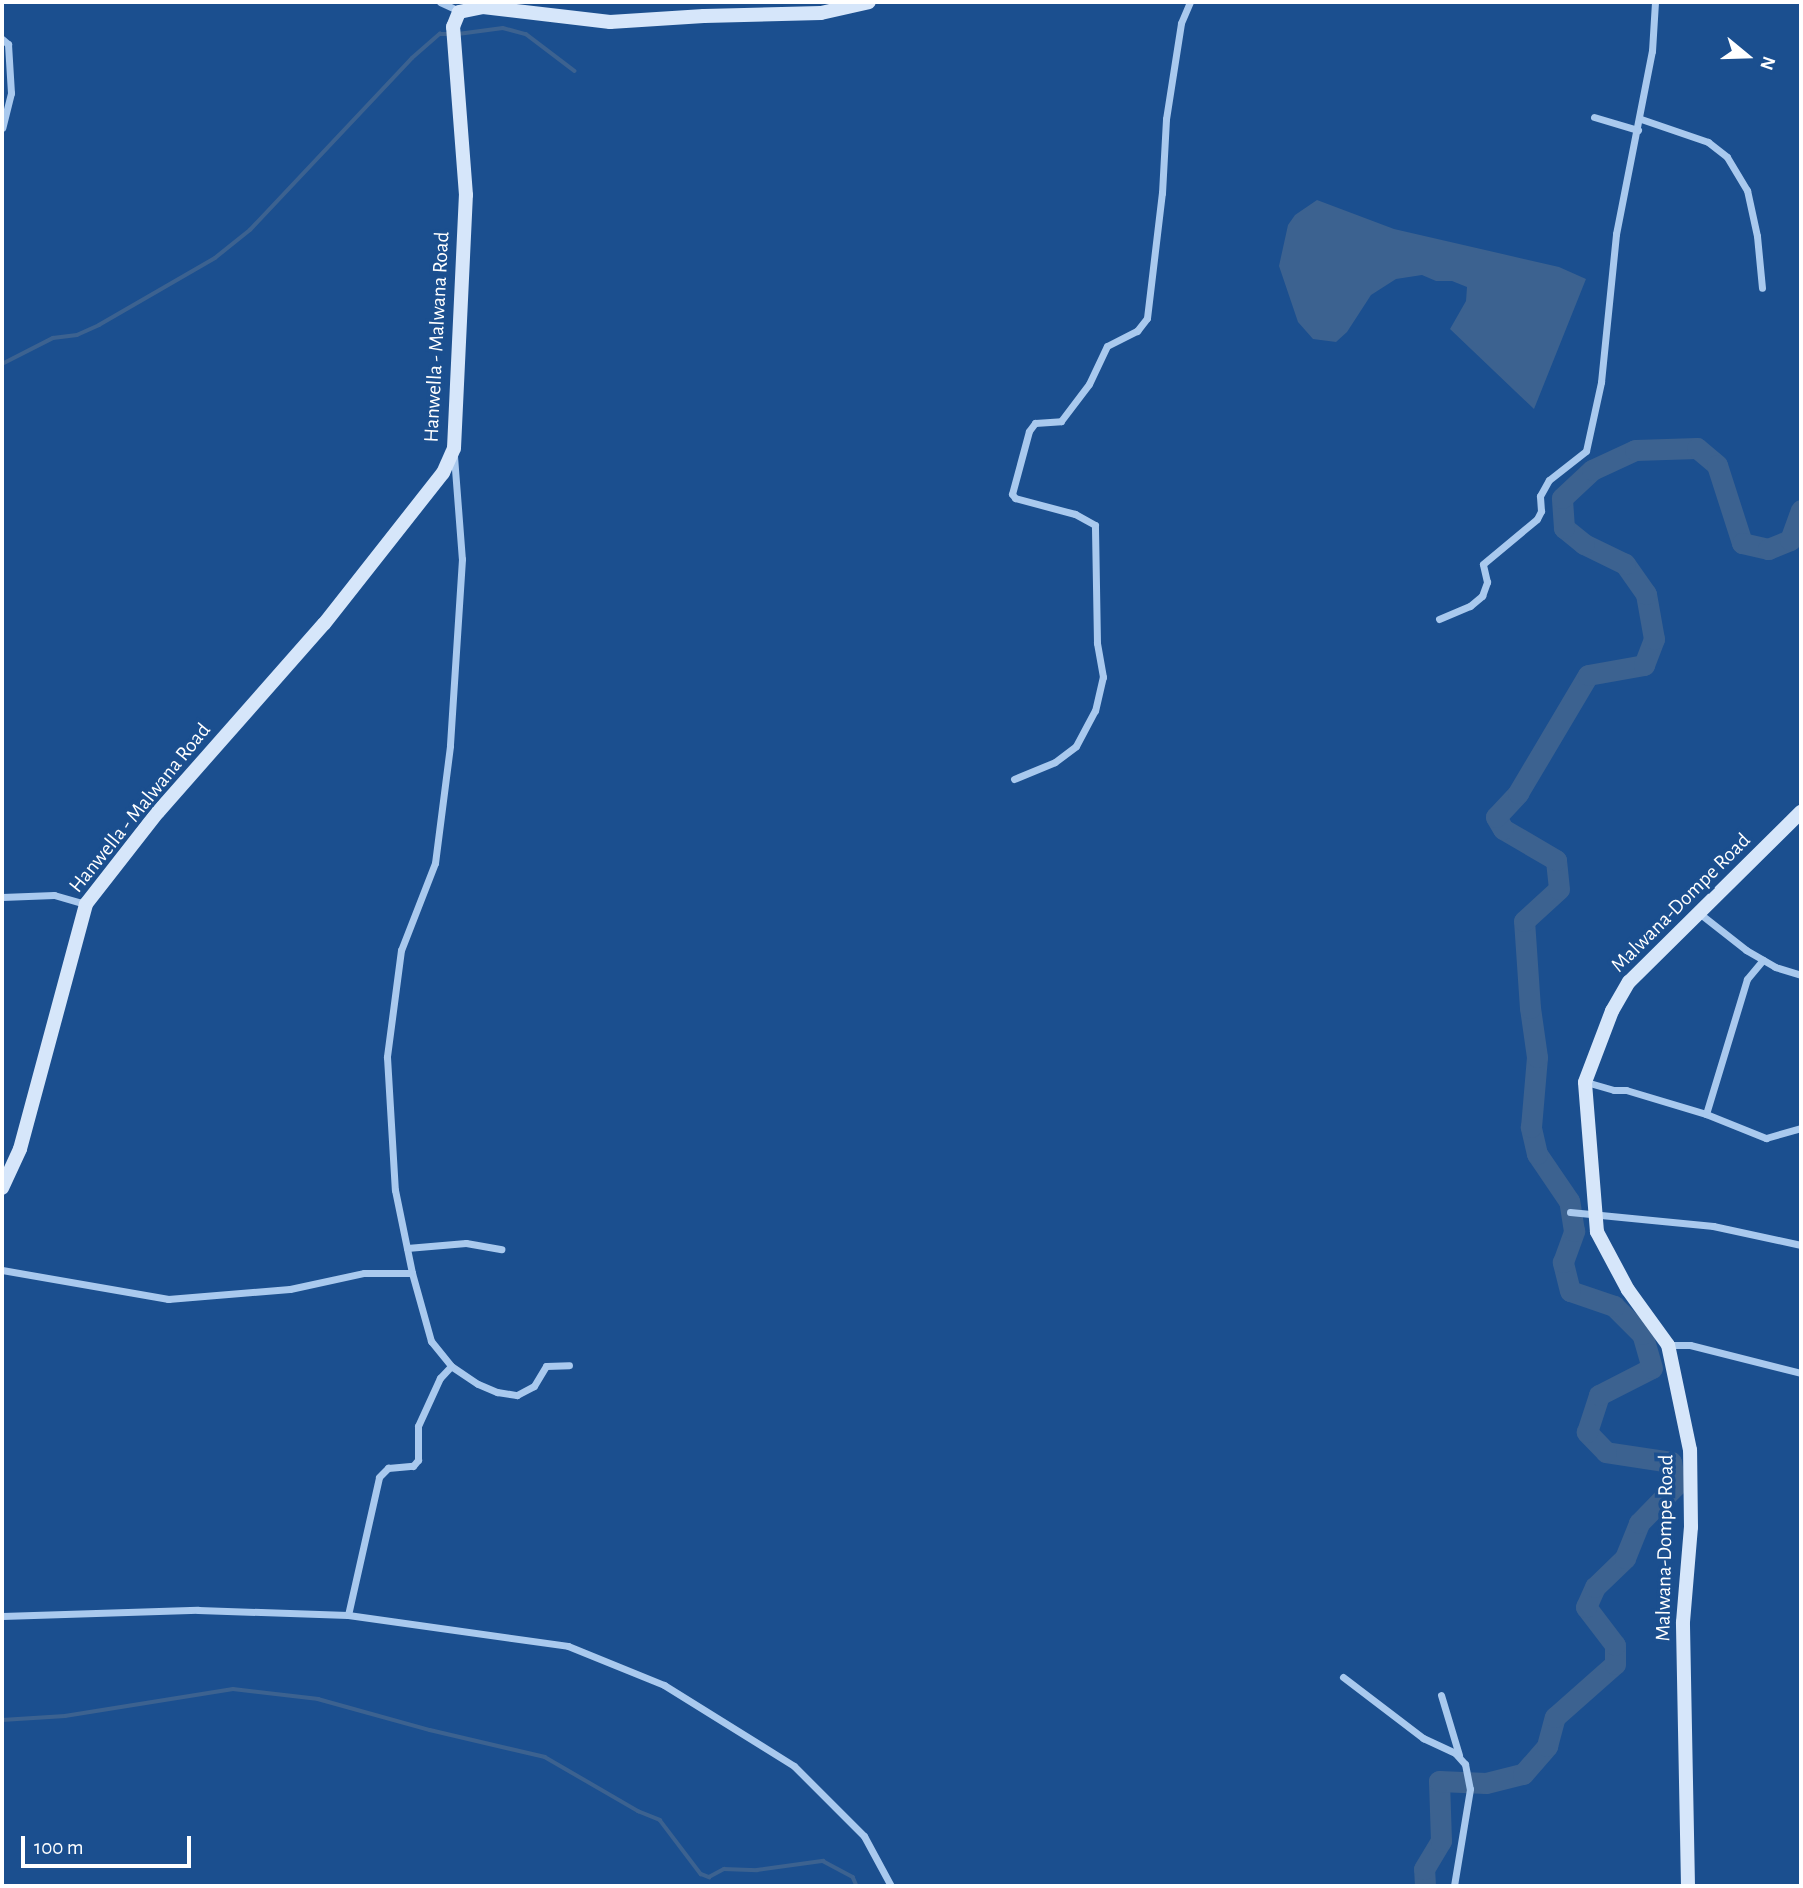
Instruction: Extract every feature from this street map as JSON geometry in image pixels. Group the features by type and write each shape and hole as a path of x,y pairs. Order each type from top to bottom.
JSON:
{"street":[{"path":"440,2 459,12 483,7 610,22 821,13 864,6 869,2"},
{"path":"1014,779 1055,762 1076,746 1094,711 1104,677 1097,643 1095,525 1075,514 1015,498 1012,494 1029,431 1035,423 1061,421 1088,384 1107,346 1137,331 1147,318 1163,193 1168,107 1181,23 1190,2"},
{"path":"1439,619 1470,606 1482,596 1487,582 1483,564 1536,519 1541,511 1540,496 1549,480 1586,451 1601,382 1616,234 1641,119 1652,51 1655,2"},
{"name":"Hanwella - Malwana Road","path":"2,1188 20,1149 86,904 158,812 324,624 443,473 454,448 466,195 453,27 459,12"},
{"path":"2,39 8,44 11,93 2,128"},
{"path":"1594,117 1638,130"},
{"path":"1641,119 1708,142 1727,157 1747,190 1757,236 1762,288"},
{"path":"454,448 462,559 450,746 435,863 401,950 387,1057 395,1190 412,1273 431,1341 451,1366 478,1384 497,1392 517,1395 534,1385 546,1366 569,1365"},
{"name":"Malwana-Dompe Road","path":"1688,1886 1683,1622 1690,1527 1690,1450 1668,1345 1628,1290 1597,1232 1585,1082 1612,1011 1629,982 1801,812"},
{"path":"2,897 54,895 86,904"},
{"path":"1699,913 1763,960 1801,975"},
{"path":"1706,1114 1747,979 1763,960"},
{"path":"1585,1082 1614,1090 1626,1090 1706,1114 1766,1138 1801,1128"},
{"path":"1570,1212 1713,1226 1801,1245"},
{"path":"407,1248 466,1243 501,1249"},
{"path":"2,1270 168,1299 290,1289 364,1273 412,1273"},
{"path":"1668,1345 1690,1345 1801,1373"},
{"path":"348,1615 379,1477 388,1468 413,1466 418,1460 418,1426 440,1378 451,1366"},
{"path":"2,1616 198,1610 348,1615 568,1646 664,1685 794,1766 864,1836 891,1886"},
{"path":"1343,1677 1423,1738 1455,1753 1461,1759"},
{"path":"1441,1695 1468,1773 1469,1789 1454,1886"}],"water":[{"path":"1317,200 1394,229 1559,267 1586,279 1534,409 1450,329 1466,301 1467,287 1452,281 1436,281 1422,275 1396,279 1371,295 1347,332 1336,342 1313,339 1298,322 1279,266 1288,225 1295,215"}],"waterway":[{"path":"458,34 503,28 526,34 575,71"},
{"path":"2,364 53,338 77,335 99,325 215,258 250,230 412,58 440,34 450,34"},
{"path":"1425,1886 1424,1869 1441,1841 1439,1781 1486,1783 1523,1774 1547,1746 1555,1717 1615,1664 1615,1645 1586,1607 1595,1587 1625,1558 1639,1523 1675,1486 1671,1462 1606,1452 1587,1432 1599,1395 1652,1368 1642,1334 1614,1306 1570,1291 1563,1262 1574,1231 1569,1201 1537,1154 1531,1127 1537,1057 1530,1008 1524,921 1559,889 1556,860 1503,829 1496,817 1518,793 1588,675 1644,665 1654,639 1646,594 1625,564 1584,544 1564,528 1562,498 1592,470 1635,450 1697,448 1717,465 1742,543 1768,549 1790,540 1801,510"},
{"path":"2,1720 65,1716 233,1689 318,1699 430,1730 545,1757 638,1811 660,1820 701,1874 709,1877 724,1869 757,1870 823,1861 853,1877 857,1886"}]}
